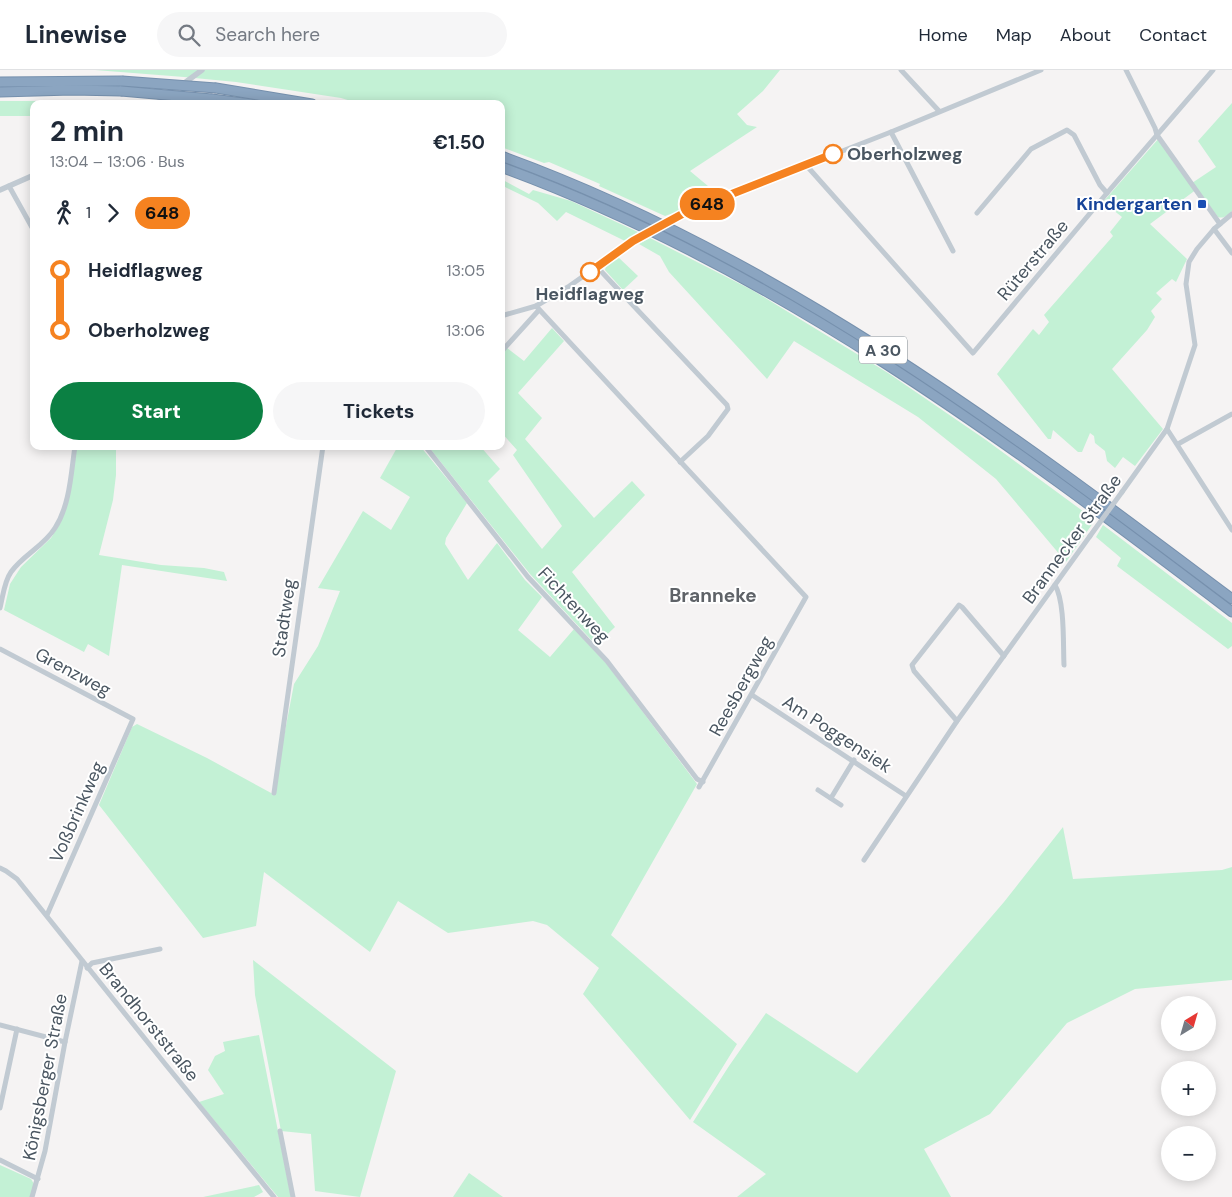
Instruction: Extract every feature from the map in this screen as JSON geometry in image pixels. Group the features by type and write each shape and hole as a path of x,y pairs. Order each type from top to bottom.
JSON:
{"highway":[{"path":"0,82 122,81 216,88 288,100"},
{"path":"0,92 121,91 220,100"},
{"name":"A 30","path":"505,158 557,177 668,226 836,319 922,374 1000,428 1232,599"},
{"name":"A 30","path":"505,169 564,191 676,242 760,287 830,328 918,384 994,436 1232,612"}],"street":[{"path":"161,100 202,70"},
{"path":"901,70 939,112"},
{"path":"505,347 537,308 633,241 686,212 891,132 1042,70"},
{"path":"1126,70 1157,135 1220,224"},
{"name":"Rüterstraße","path":"806,165 973,353 1213,70"},
{"path":"977,213 1032,149 1067,130 1074,135 1106,194"},
{"path":"891,132 953,251"},
{"path":"0,190 30,177"},
{"path":"9,186 30,224"},
{"name":"Brannecker Straße","path":"864,860 957,721 1167,429 1195,345 1186,284 1189,262 1214,229 1232,214"},
{"path":"1214,229 1232,253"},
{"path":"537,308 680,462 708,436 728,409 727,405 597,267"},
{"path":"505,315 537,308"},
{"path":"1178,444 1232,414"},
{"path":"1167,429 1232,530"},
{"path":"0,608 10,573 56,528 67,500 74,450"},
{"name":"Stadtweg","path":"274,793 322,450"},
{"name":"Fichtenweg","path":"428,450 528,577 607,661 701,785"},
{"name":"Reesbergweg","path":"680,462 806,597 701,785"},
{"path":"1055,586 1058,591 1063,626 1064,664"},
{"path":"957,721 914,671 912,665 959,605 1004,656"},
{"name":"Grenzweg","path":"0,649 134,719"},
{"name":"Am Poggensiek","path":"752,695 854,760 906,796"},
{"name":"Voßbrinkweg","path":"46,915 134,719"},
{"path":"831,798 854,760"},
{"path":"818,790 841,805"},
{"name":"Brandhorststraße","path":"0,868 17,879 274,1197"},
{"path":"87,968 92,963 160,949"},
{"name":"Königsberger Straße","path":"32,1197 45,1151 82,961"},
{"path":"0,1025 65,1042"},
{"path":"0,1108 17,1029"},
{"path":"280,1131 293,1197"},
{"path":"0,1160 38,1179"}],"green space":[{"path":"95,70 780,70 763,91 737,114 747,125 757,127 690,171 720,196 665,216 599,186 600,184 549,162 544,163 505,148 505,100 348,100 236,82"},
{"path":"0,101 30,101 30,116 0,116"},
{"path":"1232,103 1232,211 1224,217 1218,217 1197,189 1150,224 1187,259 1176,282 1172,279 1156,293 1162,299 1151,311 1155,317 1147,330 1112,369 1163,429 1135,466 1123,457 1115,468 1107,461 1105,451 1095,443 1094,436 1090,433 1082,452 1078,452 1053,430 1051,439 1048,439 997,374 1033,329 1039,335 1049,322 1044,315 1113,236 1110,232 1122,217 1103,202 1160,137 1192,183 1216,167 1198,141"},
{"path":"505,181 529,194 533,190 571,201 638,232 625,241 566,212 557,221 538,203 505,187"},
{"path":"650,238 752,290 888,373 986,440 1095,520 1066,562 996,479 918,417 794,341 767,379 669,272 660,256 639,244"},
{"path":"618,257 638,276 623,290 605,270 606,266"},
{"path":"552,328 564,341 518,393 542,418 525,439 594,518 632,481 645,495 572,572 615,627 596,645 530,574 431,450 483,450 500,469 488,481 542,549 562,526 513,455 517,450 505,436 505,350 507,348 524,361"},
{"path":"76,450 116,450 113,500 99,555 161,565 204,568 224,572 227,581 122,565 109,656 88,644 84,652 4,610 10,584 21,567 51,538 61,522"},
{"path":"396,450 423,450 467,503 446,538 445,544 468,580 497,543 525,580 542,597 518,630 550,657 574,629 606,663 697,784 611,935 737,1044 690,1120 583,994 599,968 547,925 533,921 448,933 398,901 370,952 264,872 256,926 203,938 99,805 132,727 137,724 207,758 273,794 294,684 318,646 340,591 318,588 363,511 391,530 410,497 380,478"},
{"path":"1103,525 1232,623 1232,646 1228,649 1117,566 1121,558 1096,537"},
{"path":"1063,827 1073,879 1222,870 1232,867 1232,980 1135,989 1067,1023 990,1114 924,1149 951,1197 737,1197 766,1174 693,1122 766,1013 857,1073 1004,902"},
{"path":"253,960 396,1071 360,1197 315,1191 311,1134 281,1131 255,995"},
{"path":"259,1035 291,1197 278,1197 199,1102 224,1094 208,1070 215,1056 225,1051 223,1042"},
{"path":"0,1165 31,1179 34,1184 30,1197 0,1197"},
{"path":"469,1173 503,1197 453,1197"},
{"path":"259,1185 263,1192 254,1197 203,1197"}],"bus line":[{"name":"648","path":"590,272 633,241 686,212 833,154"}],"place":[{"name":"Oberholzweg","path":"833,154"},
{"name":"Kindergarten","path":"1202,204"},
{"name":"Heidflagweg","path":"590,272"}],"district":[{"name":"Branneke","path":"713,595"}]}
